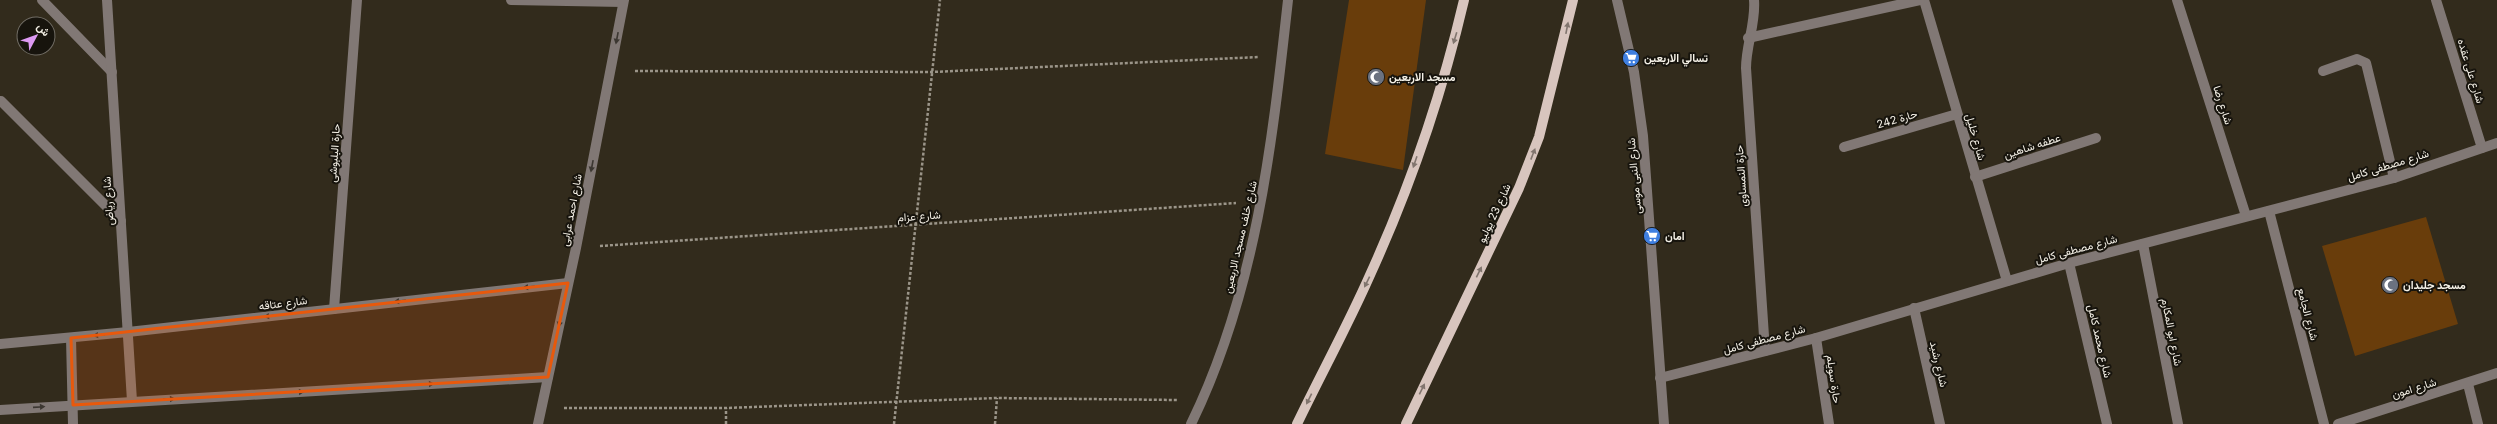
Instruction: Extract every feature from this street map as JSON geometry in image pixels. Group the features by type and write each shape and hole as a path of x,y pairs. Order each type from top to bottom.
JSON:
{"main road":[{"path":"1297,424 1370,275 1404,195 1432,114 1464,0"},
{"name":"شارع 23 يوليو","path":"1406,424 1525,174 1539,137 1566,36 1573,0"}],"street":[{"path":"42,0 112,72"},
{"name":"شارع رياض","path":"107,0 132,402"},
{"name":"حارة البلبوشى","path":"334,309 357,0"},
{"path":"511,0 624,1"},
{"name":"شارع خلف مسجد الاربعين","path":"1191,424 1203,400 1232,321 1247,269 1262,201 1282,56 1288,0"},
{"name":"شارع النبى موسى","path":"1617,0 1634,72 1643,136 1664,424"},
{"name":"حارة النمساوى","path":"1754,0 1753,24 1748,38 1746,68 1765,351"},
{"path":"1748,38 1920,0"},
{"name":"شارع خليل","path":"1924,0 2006,281"},
{"name":"شارع رضا","path":"2177,0 2246,216"},
{"name":"شارع على عقده","path":"2436,0 2482,148"},
{"name":"شارع احمد عرابى","path":"538,424 576,248 624,1"},
{"path":"2324,71 2357,59 2366,63 2394,178"},
{"path":"1,101 121,220"},
{"name":"حارة 242","path":"1844,147 1957,114"},
{"name":"عطفه شاهين","path":"1976,177 2096,138"},
{"name":"شارع مصطفى كامل","path":"1660,378 1816,338 2069,263 2394,178 2497,143"},
{"name":"شارع الجامع","path":"2268,211 2324,424"},
{"name":"شارع ابو المكارم","path":"2143,244 2178,424"},
{"name":"شارع محمد كامل","path":"2069,263 2107,424"},
{"name":"شارع عتاقه","path":"0,344 128,332 568,283"},
{"name":"شارع رشيد","path":"1914,308 1940,424"},
{"path":"71,338 73,424"},
{"name":"حارة سويلم","path":"1816,338 1829,424"},
{"name":"شارع امون","path":"2338,424 2468,384 2497,373"},
{"path":"0,410 548,377"},
{"path":"2468,384 2478,424"}],"path":[{"path":"894,424 940,0"},
{"path":"610,71 932,72 1282,56"},
{"name":"شارع عزام","path":"576,248 1262,201"},
{"path":"995,424 997,398"},
{"path":"542,409 726,408 896,400 997,398 1203,400"},
{"path":"726,408 726,424"}],"highlighted area":[{"path":"568,283 548,377 73,405 71,338"}],"building":[{"name":"مسجد الاربعين","path":"1349,0 1426,0 1403,170 1325,154"},
{"name":"مسجد جليدان","path":"2426,217 2458,324 2355,356 2322,246"}],"place":[{"name":"تسالي الاربعين","path":"1631,58"},
{"name":"مسجد الاربعين","path":"1376,77"},
{"name":"امان","path":"1652,236"},
{"name":"مسجد جليدان","path":"2390,285"}]}
